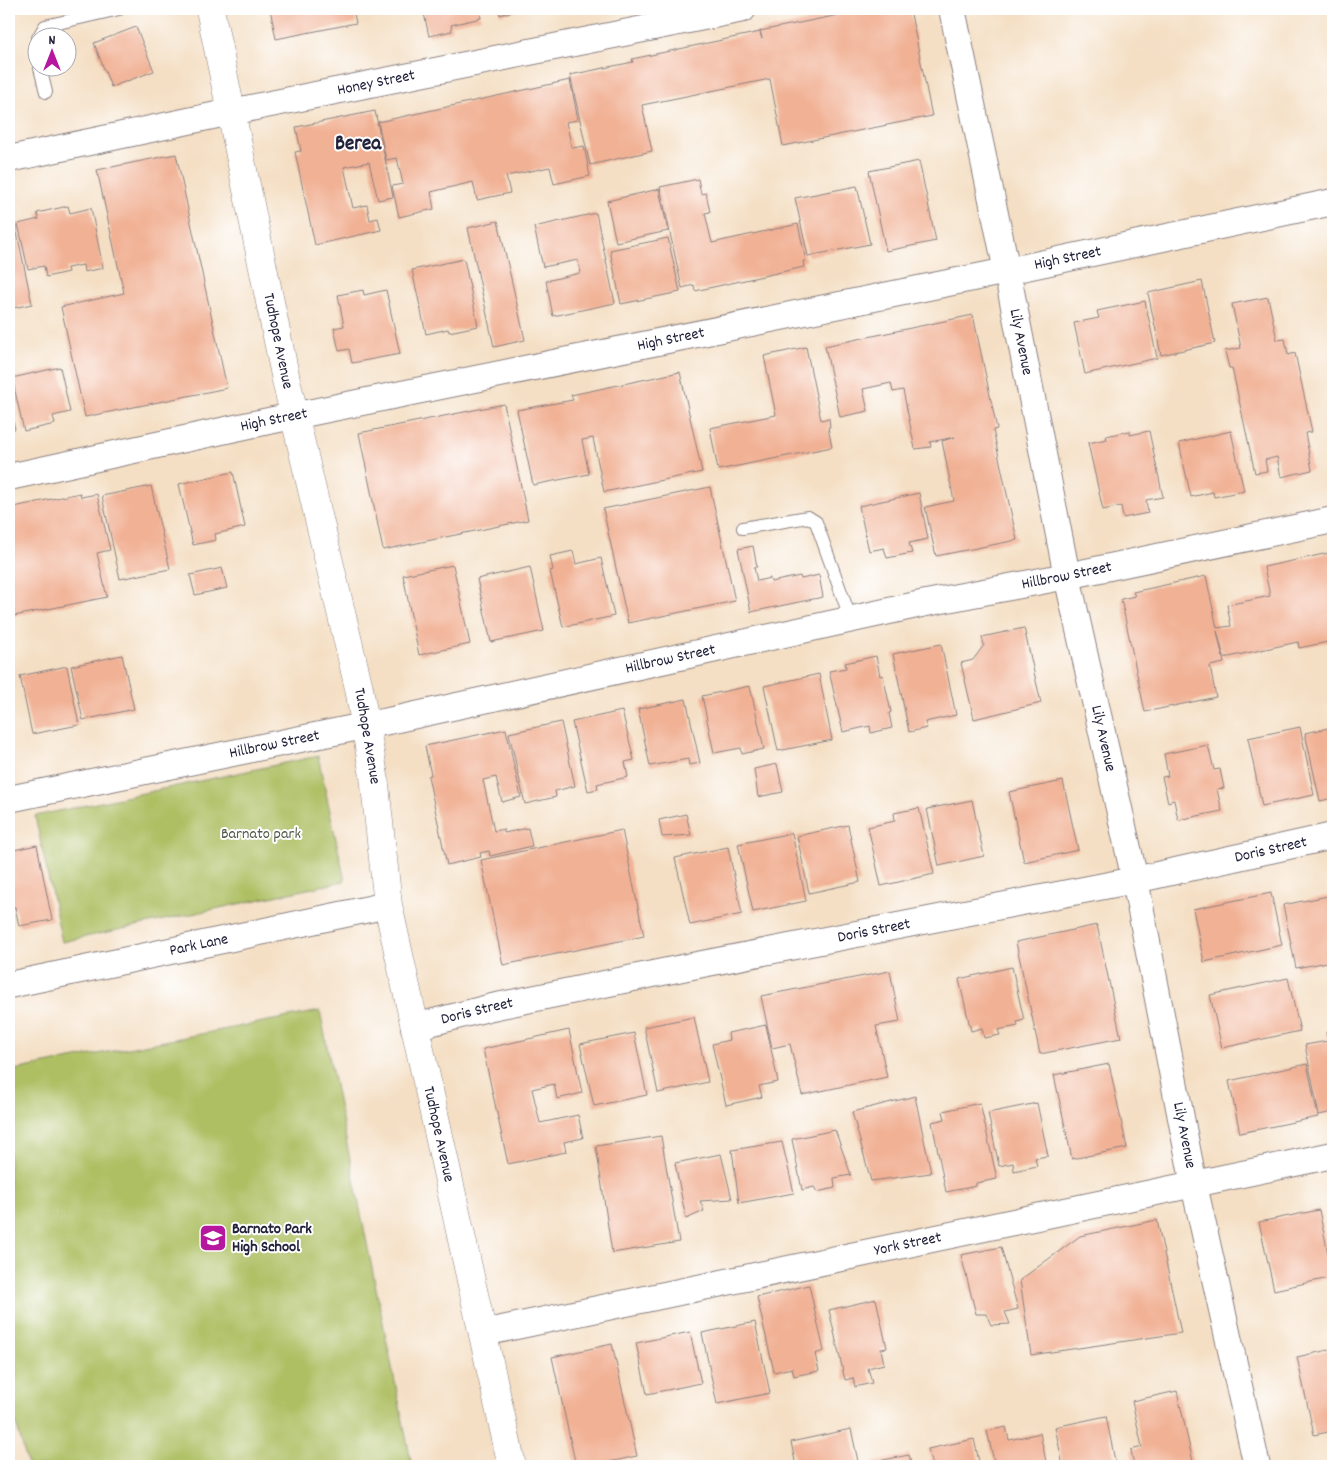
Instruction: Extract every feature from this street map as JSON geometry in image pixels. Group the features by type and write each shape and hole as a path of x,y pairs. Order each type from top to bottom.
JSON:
{"street":[{"name":"Tudhope Avenue","path":"210,9 294,416 359,688 374,776 388,905 512,1466"},
{"name":"Honey Street","path":"9,159 231,112 743,9"},
{"name":"Lily Avenue","path":"952,9 1007,271 1067,576 1135,880 1194,1185 1257,1466"},
{"name":"High Street","path":"9,476 1007,271 1333,202"},
{"name":"Hillbrow Street","path":"9,799 364,726 921,604 1067,576 1333,520"},
{"name":"Doris Street","path":"414,1027 492,1007 1135,880 1333,836"},
{"name":"Park Lane","path":"9,984 388,905"},
{"name":"York Street","path":"483,1334 1333,1155"}],"lane":[{"path":"44,28 45,26 119,9"},
{"path":"42,78 46,92"},
{"path":"742,528 808,517 816,522 851,620"}],"green space":[{"name":"Barnato park","path":"318,756 345,881 62,942 35,816"},
{"name":"Barnato Park High School","path":"320,1011 412,1466 28,1466 9,1398 9,1071"}],"building":[{"path":"270,9 353,9 356,23 276,39"},
{"path":"423,9 479,9 481,18 451,25 452,31 429,36"},
{"path":"499,9 521,9 500,15"},
{"path":"868,9 910,9 932,116 783,146 770,79 642,105 652,151 590,165 570,75 633,62 632,59 760,32 762,39 760,31"},
{"path":"136,27 154,71 111,87 94,43"},
{"path":"570,80 578,120 566,122 572,148 584,146 590,176 554,184 550,167 506,176 510,193 477,200 473,182 431,192 434,209 399,217 392,186 403,184 397,158 386,160 378,122"},
{"path":"375,111 393,197 378,200 369,162 344,167 353,208 367,205 370,220 378,218 381,230 315,245 295,152 301,151 296,127"},
{"path":"176,154 227,388 85,417 61,307 124,293 97,170"},
{"path":"919,161 936,241 886,251 869,171"},
{"path":"698,179 701,194 706,193 710,212 705,213 712,243 798,224 806,261 803,261 804,267 695,291 694,285 682,288 660,187"},
{"path":"857,186 870,244 808,256 795,198"},
{"path":"659,189 668,231 616,242 607,201"},
{"path":"68,206 70,213 91,208 103,268 84,272 83,265 67,268 68,272 46,277 44,266 28,269 18,224 39,219 37,213"},
{"path":"596,213 615,303 553,316 546,281 580,273 578,260 543,267 534,227"},
{"path":"498,221 525,340 494,347 468,228"},
{"path":"15,223 32,304 9,309 9,224"},
{"path":"668,238 680,292 621,304 610,250"},
{"path":"464,259 478,326 449,332 448,329 426,334 412,270"},
{"path":"1202,281 1215,343 1161,355 1148,293"},
{"path":"363,290 364,295 386,290 400,354 352,363 349,349 339,351 334,328 344,326 338,295"},
{"path":"1268,297 1277,340 1285,339 1288,355 1295,353 1312,432 1305,433 1312,470 1281,477 1277,457 1265,460 1267,471 1255,473 1232,368 1229,368 1225,351 1241,348 1232,304"},
{"path":"1145,301 1157,358 1085,374 1074,323 1099,318 1097,311"},
{"path":"973,315 997,429 993,430 1017,540 936,556 925,507 954,501 942,441 955,437 930,442 931,447 915,449 903,390 893,392 891,383 863,389 868,411 840,417 825,346"},
{"path":"806,347 821,420 829,418 830,427 828,427 832,447 718,470 710,428 776,415 764,356"},
{"path":"60,367 70,412 53,416 55,424 24,431 12,378"},
{"path":"680,372 702,472 604,492 593,438 582,440 589,474 533,485 517,410 573,400 571,395"},
{"path":"9,404 15,429 9,430"},
{"path":"504,404 528,520 383,550 359,433"},
{"path":"1130,431 1130,435 1149,431 1163,497 1146,500 1148,513 1123,518 1121,506 1103,510 1088,443 1107,439 1106,436"},
{"path":"1231,431 1244,491 1214,497 1213,492 1191,497 1179,443"},
{"path":"233,472 245,527 215,534 216,540 193,545 179,484"},
{"path":"151,486 170,569 120,579 102,496"},
{"path":"710,487 735,601 628,623 603,509"},
{"path":"80,493 81,497 97,494 110,550 97,553 107,597 9,617 9,508"},
{"path":"919,493 928,539 909,543 912,553 887,558 884,548 869,551 859,506"},
{"path":"753,546 757,567 754,567 757,581 770,578 771,582 800,576 801,579 819,575 823,597 751,612 738,549"},
{"path":"573,551 576,564 601,558 614,616 563,627 550,571 553,570 550,556"},
{"path":"1333,552 1333,641 1299,648 1298,642 1224,658 1217,631 1224,663 1210,666 1216,697 1145,712 1121,599 1135,596 1133,592 1206,576 1217,628 1231,626 1227,605 1270,596 1264,567"},
{"path":"453,565 470,644 419,655 403,575"},
{"path":"530,567 544,631 491,642 477,579"},
{"path":"222,568 227,588 195,595 190,575"},
{"path":"1024,628 1041,703 974,719 961,663 973,660 984,645 982,637"},
{"path":"941,644 956,715 925,722 927,728 909,732 893,654"},
{"path":"122,655 134,709 83,720 71,666"},
{"path":"876,656 880,676 883,675 891,712 889,713 892,728 871,733 870,726 843,732 829,671 846,668 845,663"},
{"path":"67,666 79,725 32,734 20,676"},
{"path":"819,674 832,740 778,751 764,686"},
{"path":"750,686 764,749 742,754 741,748 714,753 702,696"},
{"path":"686,699 700,763 689,765 688,759 650,766 638,709"},
{"path":"622,711 634,760 625,762 628,777 597,784 598,789 588,791 572,722"},
{"path":"561,722 575,786 555,791 556,797 525,804 509,733"},
{"path":"1300,727 1314,795 1262,806 1248,738"},
{"path":"1333,727 1333,798 1320,801 1305,733"},
{"path":"506,729 521,797 502,802 496,777 483,780 494,831 504,829 504,833 528,828 532,846 490,856 489,851 480,853 481,857 447,865 428,776 431,775 425,746"},
{"path":"1208,745 1214,770 1220,769 1224,788 1217,789 1222,811 1178,820 1174,800 1168,802 1162,777 1168,776 1164,754"},
{"path":"777,764 783,792 758,797 754,769"},
{"path":"1063,781 1078,850 1024,862 1009,792"},
{"path":"972,800 984,856 939,866 927,809"},
{"path":"919,808 934,874 881,886 868,827 895,821 894,813"},
{"path":"686,814 691,835 662,837 659,820"},
{"path":"848,825 860,882 809,893 797,836"},
{"path":"622,830 644,936 503,965 481,860"},
{"path":"792,833 806,901 753,912 738,844"},
{"path":"37,845 52,920 19,926 15,907 9,908 9,851"},
{"path":"728,847 742,914 690,925 675,858"},
{"path":"1271,893 1282,945 1204,962 1193,909"},
{"path":"1333,895 1333,961 1296,968 1283,905"},
{"path":"1097,925 1121,1038 1040,1054 1016,942"},
{"path":"1012,967 1024,1020 1017,1022 1018,1026 998,1030 1000,1035 984,1038 982,1028 971,1031 959,979"},
{"path":"890,971 900,1022 876,1026 887,1077 802,1095 790,1044 772,1048 761,996"},
{"path":"1288,978 1300,1031 1222,1048 1210,995"},
{"path":"694,1017 708,1082 658,1093 644,1027"},
{"path":"766,1025 778,1082 759,1086 762,1097 726,1105 712,1044 729,1040 728,1033"},
{"path":"569,1030 582,1093 557,1099 554,1084 532,1089 540,1123 578,1115 583,1138 564,1142 566,1152 508,1164 483,1049"},
{"path":"1333,1031 1333,1112 1319,1115 1305,1045 1328,1041 1326,1032"},
{"path":"634,1033 647,1095 594,1106 580,1044"},
{"path":"1109,1064 1127,1148 1072,1159 1054,1075"},
{"path":"1307,1064 1318,1117 1240,1133 1229,1081"},
{"path":"915,1096 931,1173 871,1181 852,1112"},
{"path":"980,1103 997,1179 976,1183 976,1186 946,1192 932,1122 945,1119 943,1111"},
{"path":"1037,1103 1048,1156 1035,1158 1037,1166 1014,1171 1013,1163 999,1166 988,1113"},
{"path":"835,1130 851,1175 834,1178 835,1188 817,1192 814,1187 802,1190 792,1139"},
{"path":"661,1136 679,1242 612,1253 596,1146"},
{"path":"782,1142 794,1193 739,1203 732,1150"},
{"path":"721,1154 732,1199 700,1201 704,1211 686,1219 675,1163"},
{"path":"1319,1210 1333,1277 1274,1290 1259,1222"},
{"path":"1157,1220 1181,1333 1031,1355 1020,1280 1080,1236"},
{"path":"1001,1247 1018,1309 1005,1312 1010,1324 991,1325 986,1314 976,1314 961,1255"},
{"path":"809,1285 824,1351 815,1354 819,1371 794,1376 792,1368 774,1372 757,1297"},
{"path":"876,1299 887,1348 881,1349 884,1364 868,1368 872,1383 855,1387 853,1378 845,1380 829,1310"},
{"path":"755,1322 770,1393 717,1404 702,1333"},
{"path":"690,1332 701,1383 647,1394 636,1343"},
{"path":"612,1344 637,1456 591,1466 576,1466 552,1357"},
{"path":"1333,1349 1333,1431 1314,1435 1297,1357"},
{"path":"1177,1391 1193,1462 1171,1466 1134,1466 1131,1450 1142,1447 1132,1401"},
{"path":"1106,1416 1116,1466 1063,1466 1055,1427"},
{"path":"1006,1427 1009,1440 1040,1433 1047,1466 995,1466 987,1431"},
{"path":"851,1429 859,1466 796,1466 791,1442"},
{"path":"974,1439 980,1466 932,1466 928,1449"},
{"path":"909,1455 912,1466 864,1466 863,1464"}],"place":[{"name":"Barnato Park High School","path":"213,1238"}],"district":[{"name":"Berea","path":"358,145"}]}
